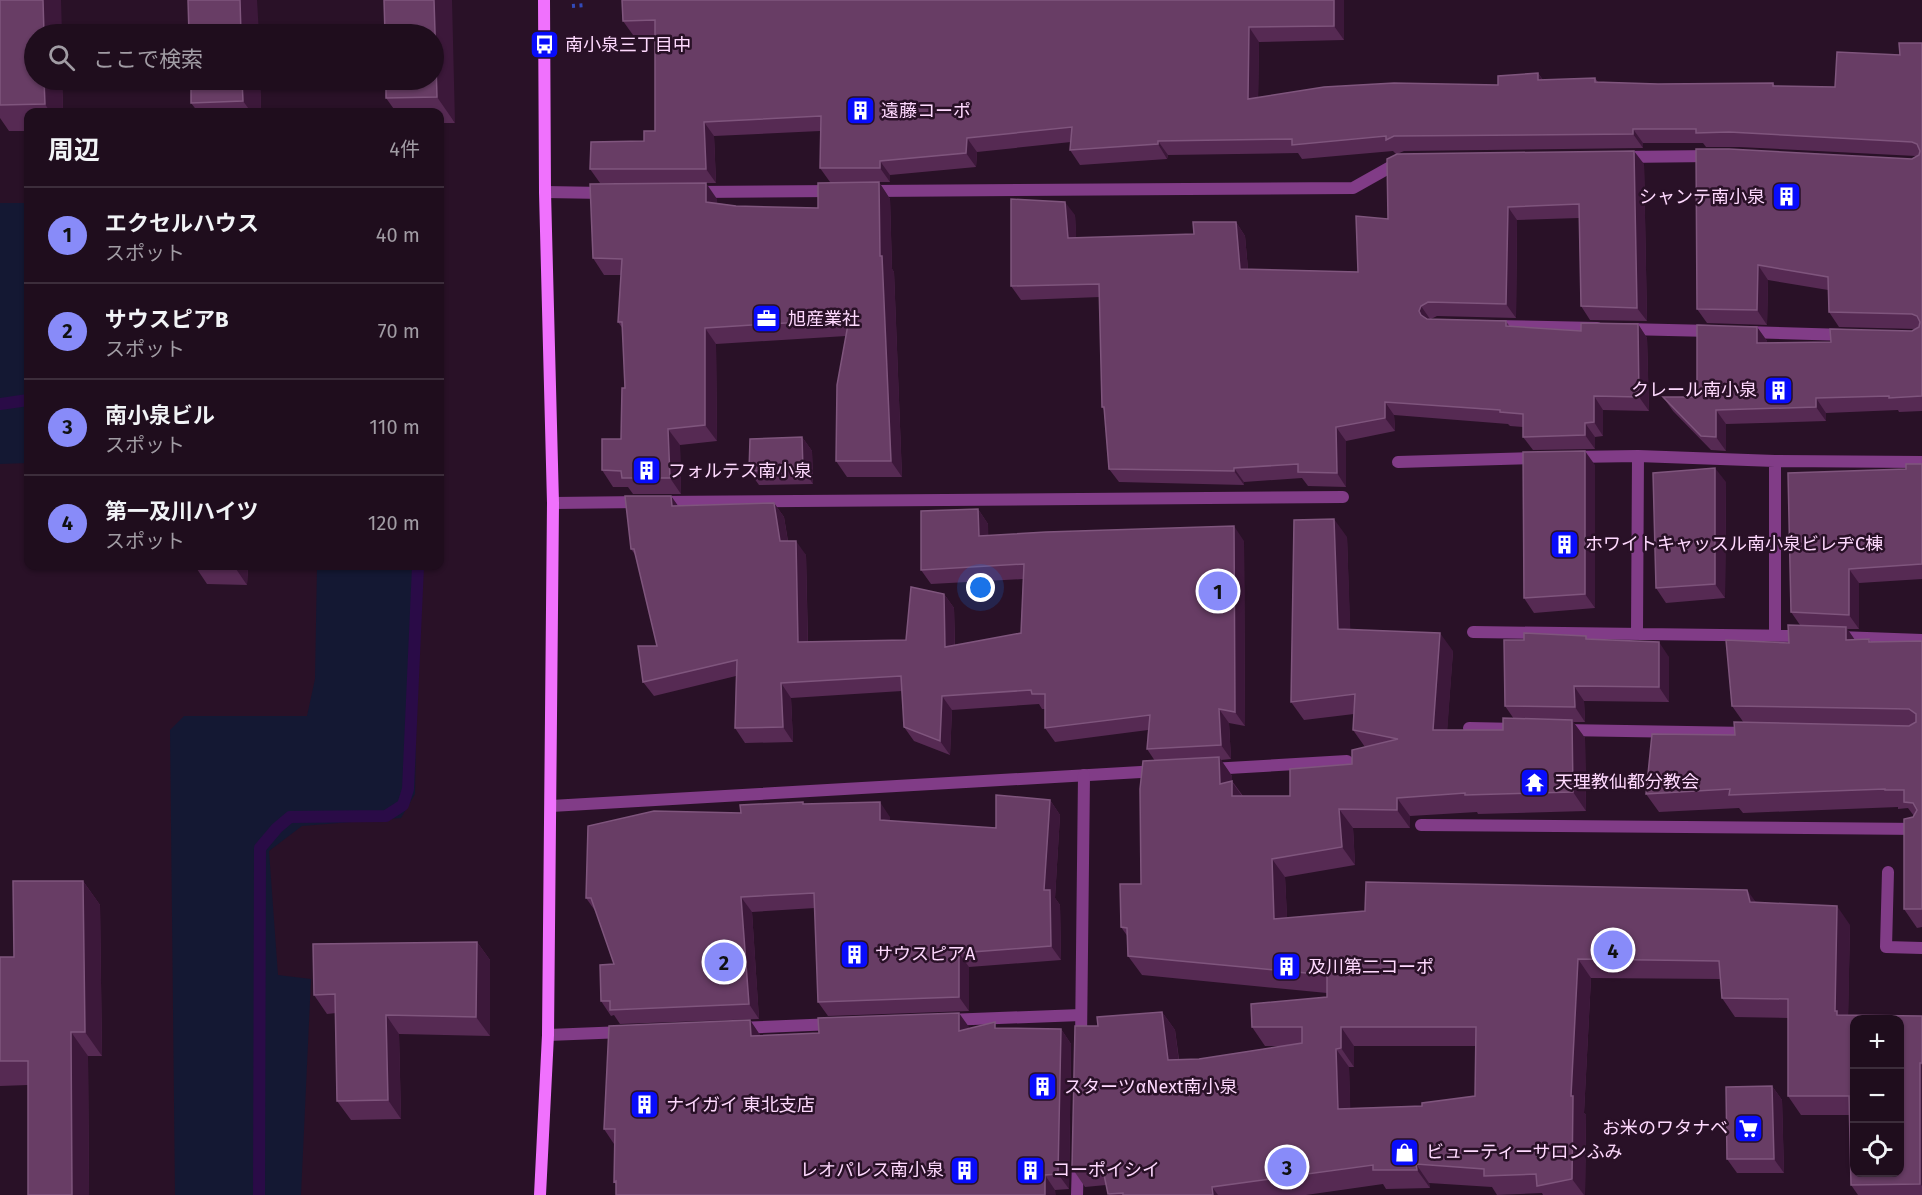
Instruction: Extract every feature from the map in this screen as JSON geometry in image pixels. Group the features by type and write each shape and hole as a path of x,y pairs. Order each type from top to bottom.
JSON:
{"street":[{"path":"540,1195 548,1035 553,503 545,192 544,0"},
{"path":"1607,157 1727,155"},
{"path":"681,192 1353,188 1404,159 1416,159"},
{"path":"545,192 621,193"},
{"path":"1484,326 1863,335"},
{"path":"1637,633 1638,456"},
{"path":"1398,462 1638,456 1774,461 1922,462"},
{"path":"1774,461 1775,634"},
{"path":"553,503 1343,497"},
{"path":"1473,632 1775,634 1922,640"},
{"path":"1469,728 1529,729"},
{"path":"1552,730 1767,734"},
{"path":"1204,769 1347,761"},
{"path":"551,806 1168,771"},
{"path":"1080,1049 1084,775"},
{"path":"1421,825 1922,829"},
{"path":"1888,872 1886,947 1922,948"},
{"path":"938,1020 1081,1015"},
{"path":"724,1028 843,1024"},
{"path":"548,1035 641,1031"},
{"path":"1077,1195 1078,1150"}],"shaded area":[{"path":"0,203 24,203 24,463 0,464"},
{"path":"317,570 419,570 415,794 401,818 302,826 269,851 278,975 311,979 301,1195 175,1195 170,730 184,716 307,716 315,679"}],"building":[{"path":"0,0 43,0 44,24 24,24 24,90 44,90 45,104 0,105"},
{"path":"188,0 240,0 241,24 189,24"},
{"path":"384,0 434,0 435,24 385,24"},
{"path":"622,0 1334,0 1334,26 1249,27 1248,99 1324,87 1394,83 1498,85 1498,76 1538,73 1538,80 1595,78 1595,82 1773,83 1773,86 1835,87 1837,52 1900,55 1899,43 1922,43 1922,396 1816,398 1816,407 1716,410 1716,437 1701,436 1663,397 1697,397 1697,325 1757,327 1757,343 1831,342 1830,329 1912,331 1919,327 1920,322 1917,316 1912,314 1829,312 1828,277 1758,265 1757,310 1697,309 1696,149 1912,159 1919,155 1920,151 1917,144 1912,142 1729,132 1696,133 1696,129 1633,129 1633,134 1394,136 1386,140 1386,136 1292,145 1292,139 1158,141 1158,144 1070,150 1072,127 967,138 966,153 880,161 880,168 820,168 821,116 704,122 706,169 590,169 591,142 644,141 644,131 655,131 655,20 623,21"},
{"path":"191,90 242,90 243,101 191,103"},
{"path":"386,90 437,90 437,97 386,98"},
{"path":"1634,151 1637,308 1581,306 1579,204 1508,207 1506,304 1428,302 1421,306 1419,311 1427,319 1506,321 1506,326 1581,331 1581,323 1638,324 1639,397 1594,396 1594,422 1585,423 1585,435 1523,437 1523,414 1500,412 1500,410 1385,402 1385,418 1336,427 1337,473 1298,472 1298,464 1234,468 1234,471 1109,469 1104,407 1102,407 1099,284 1011,286 1011,199 1065,202 1068,238 1194,234 1193,222 1236,222 1240,269 1358,272 1356,216 1388,219 1387,159 1397,154"},
{"path":"879,182 880,256 882,256 891,461 836,461 837,385 849,319 705,328 705,425 668,429 670,478 622,478 621,471 602,470 602,439 621,439 622,388 625,388 622,322 618,322 622,259 593,258 590,184 706,183 706,202 736,206 818,208 818,183"},
{"path":"802,437 803,469 749,471 750,439"},
{"name":"ホワイトキャッスル南小泉ビレヂC棟","path":"1585,451 1585,594 1524,598 1523,452"},
{"path":"1906,464 1922,464 1922,564 1849,569 1849,615 1791,612 1788,473 1906,469"},
{"path":"1715,468 1715,584 1656,588 1653,473"},
{"path":"625,496 671,496 672,506 774,503 780,541 796,541 798,642 906,640 911,587 944,594 945,647 1021,633 1024,564 921,570 921,511 978,509 979,536 1234,526 1235,712 1219,709 1221,745 1147,749 1150,715 1045,728 1045,694 1032,694 1031,690 942,696 940,741 904,727 901,676 781,683 783,727 735,728 737,660 643,682 638,646 657,646 634,549 631,549"},
{"path":"1334,519 1338,629 1440,633 1433,730 1503,730 1503,718 1572,720 1573,792 1465,795 1465,793 1397,798 1397,810 1339,809 1342,847 1272,859 1274,919 1365,911 1366,882 1747,890 1750,902 1837,906 1835,1011 1837,1015 1850,1015 1850,1140 1849,1096 1788,1096 1788,999 1722,998 1719,961 1578,959 1571,1096 1573,1096 1572,1179 1537,1186 1536,1174 1484,1176 1484,1169 1416,1164 1417,1170 1373,1170 1373,1165 1212,1187 1213,1195 1123,1195 1123,1193 1108,1194 1102,1165 1072,1168 1075,1026 1098,1026 1097,1017 1162,1012 1168,1060 1199,1059 1302,1043 1302,1027 1252,1027 1251,1004 1327,997 1327,975 1128,956 1127,928 1121,927 1120,884 1141,884 1140,789 1143,761 1219,757 1220,784 1232,781 1232,796 1290,796 1290,769 1352,764 1352,750 1398,739 1353,730 1355,694 1291,702 1294,520","holes":["1341,1027 1476,1027 1475,1096 1422,1103 1422,1106 1338,1109 1336,1049 1341,1048"]},
{"path":"1788,625 1846,627 1846,640 1922,641 1922,909 1904,909 1904,819 1913,817 1917,810 1913,803 1904,802 1904,790 1729,795 1730,789 1646,794 1652,734 1735,735 1734,722 1909,726 1916,722 1916,714 1909,709 1732,706 1726,640 1789,643"},
{"path":"1524,633 1586,636 1586,639 1659,642 1659,687 1574,686 1575,707 1505,706 1504,640 1524,640"},
{"path":"996,795 1050,800 1044,890 1050,890 1051,946 959,953 959,997 818,1002 814,893 741,897 749,1004 610,1010 610,1001 601,1001 600,965 614,964 591,898 586,898 588,826 654,811 741,813 740,805 880,802 880,820 996,828"},
{"path":"13,881 83,881 85,1032 71,1032 72,1195 28,1195 28,1061 0,1061 0,957 14,957"},
{"path":"477,942 476,1017 386,1015 388,1100 337,1101 335,994 314,995 313,944"},
{"path":"959,1013 959,1031 995,1022 995,1028 1061,1029 1058,1174 1045,1175 1045,1195 616,1195 616,1181 614,1182 615,1129 604,1129 609,1026 750,1020 751,1036 819,1033 818,1018"},
{"path":"1904,1016 1922,1016 1920,1184 1851,1185 1851,1177 1904,1177"},
{"path":"1772,1086 1774,1159 1727,1159 1726,1087"}],"waterway":[{"path":"0,404 24,401"},
{"path":"259,1195 260,848 290,817 386,816 403,805 408,789 418,570"}],"place":[{"name":"南小泉三丁目中","path":"544,45"},
{"name":"遠藤コーポ","path":"860,111"},
{"name":"シャンテ南小泉","path":"1786,197"},
{"name":"旭産業社","path":"767,319"},
{"name":"クレール南小泉","path":"1778,390"},
{"name":"フォルテス南小泉","path":"647,471"},
{"name":"ホワイトキャッスル南小泉ビレヂC棟","path":"1564,544"},
{"name":"エクセルハウス","path":"1218,591"},
{"name":"天理教仙都分教会","path":"1534,782"},
{"name":"第一及川ハイツ","path":"1613,950"},
{"name":"サウスピアA","path":"854,954"},
{"name":"サウスピアB","path":"724,962"},
{"name":"及川第二コーポ","path":"1287,967"},
{"name":"スターツαNext南小泉","path":"1043,1087"},
{"name":"ナイガイ 東北支店","path":"645,1105"},
{"name":"お米のワタナベ","path":"1749,1128"},
{"name":"ビューティーサロンふみ","path":"1405,1152"},
{"name":"南小泉ビル","path":"1287,1167"},
{"name":"レオパレス南小泉","path":"965,1170"},
{"name":"コーポイシイ","path":"1031,1170"}]}
